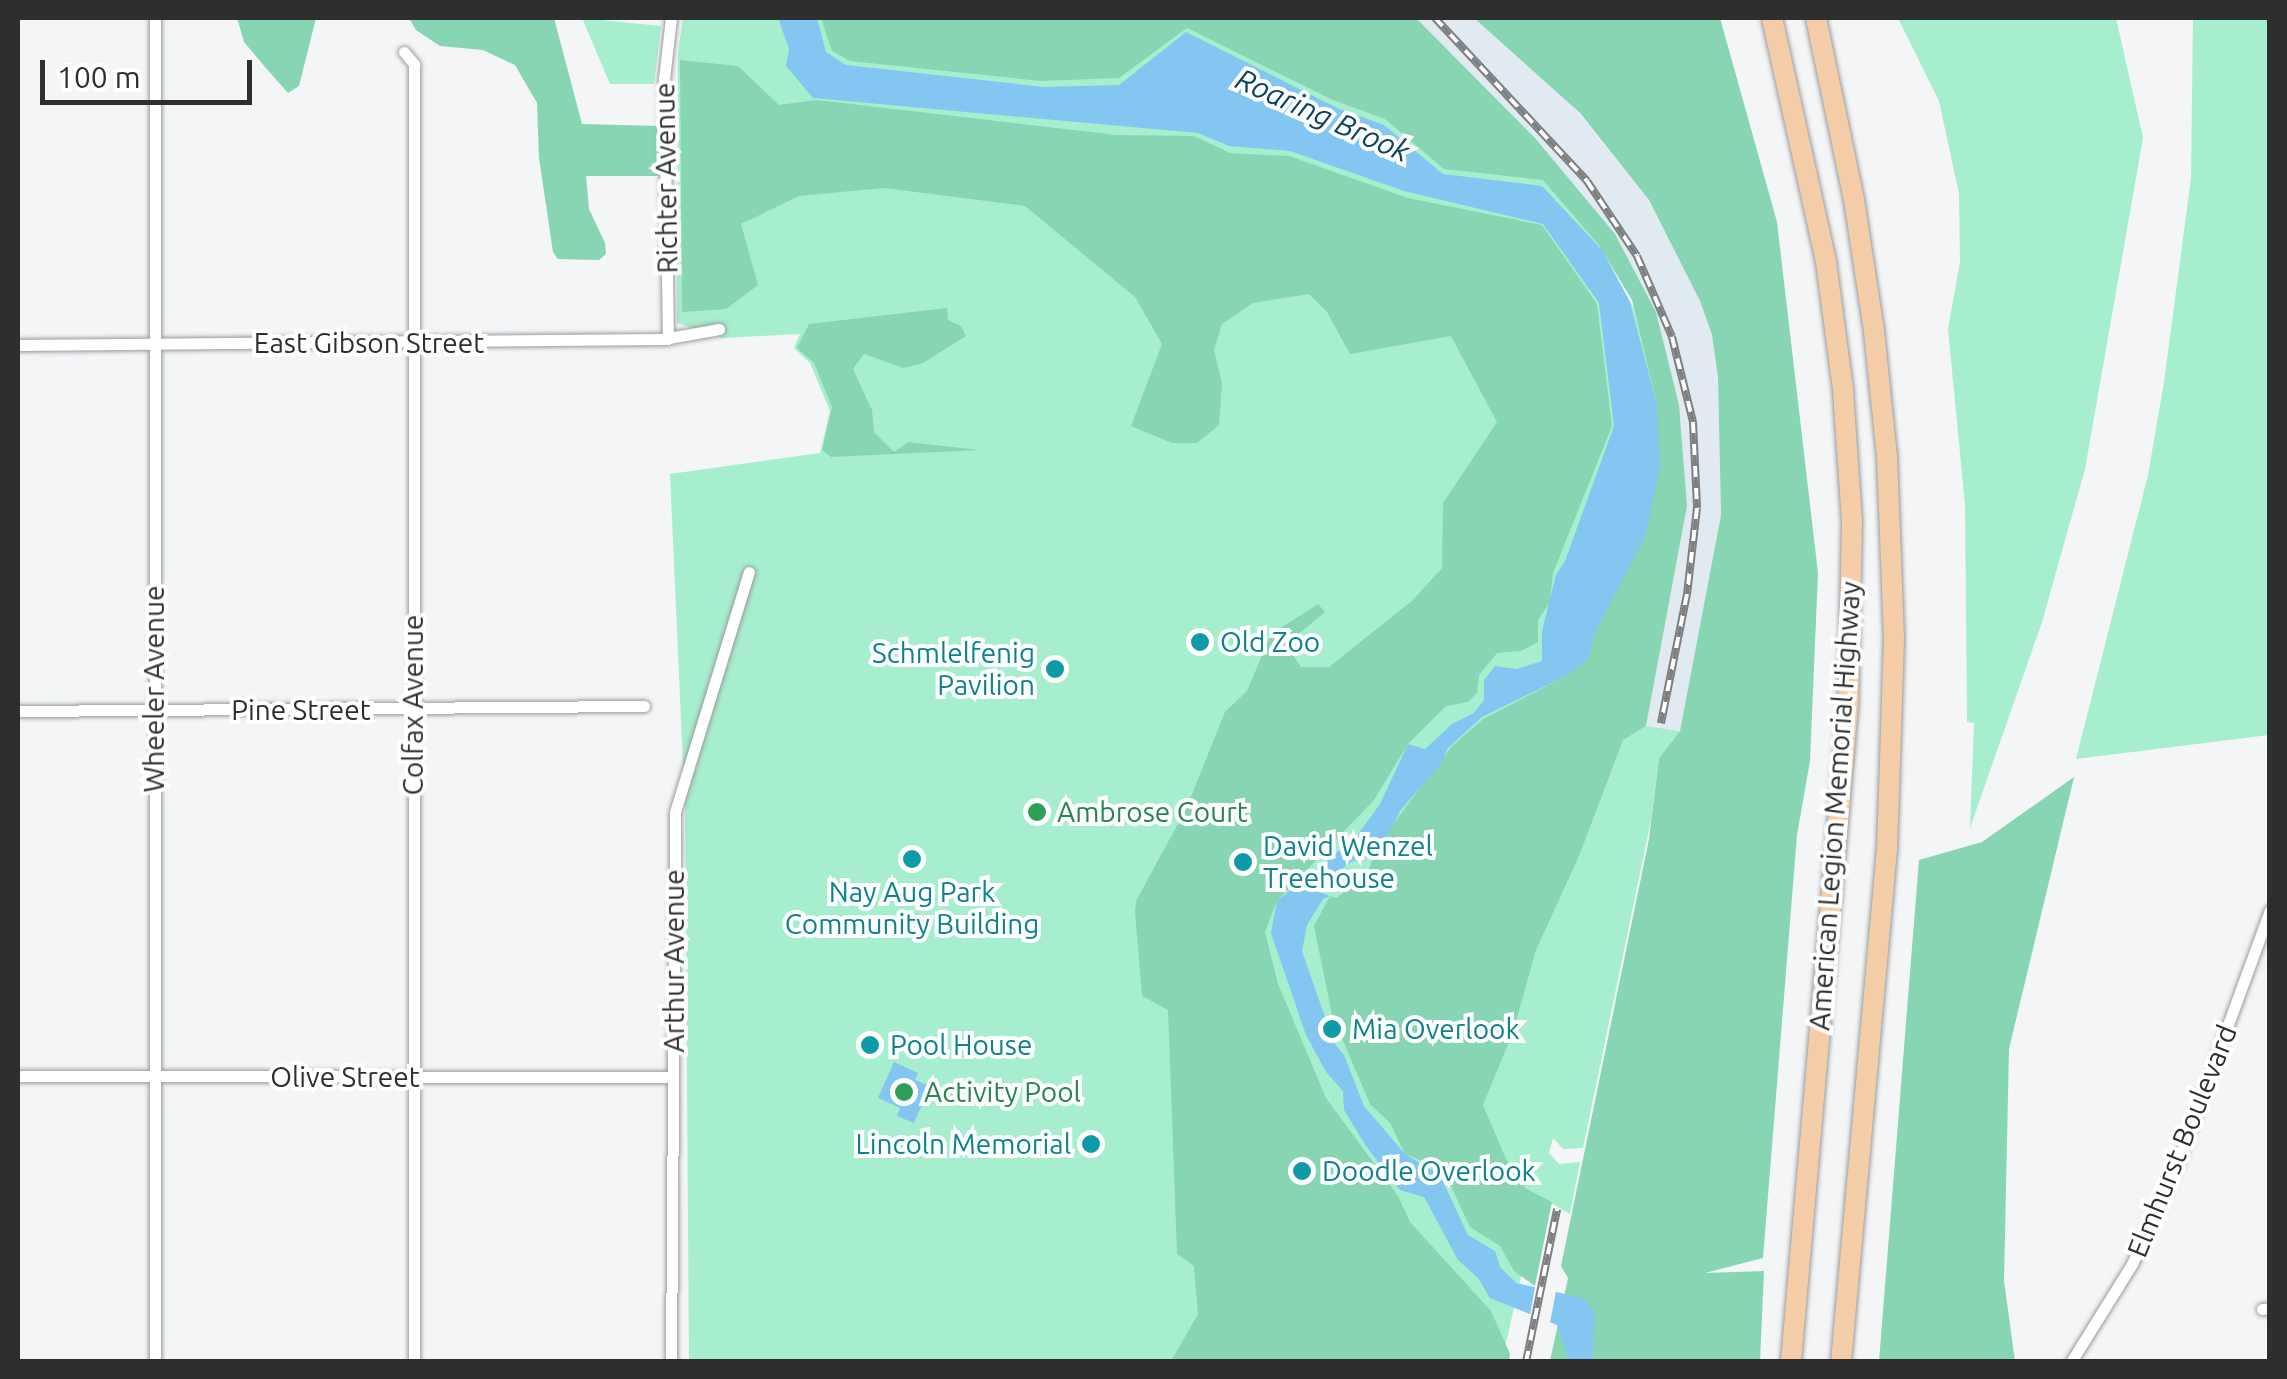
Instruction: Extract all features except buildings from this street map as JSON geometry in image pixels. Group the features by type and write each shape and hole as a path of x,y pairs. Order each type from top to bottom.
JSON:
{"highway":[{"name":"American Legion Memorial Highway","path":"1772,18 1826,262 1843,390 1852,521 1848,706 1791,1362"},
{"name":"American Legion Memorial Highway","path":"1816,18 1854,200 1872,313 1888,474 1894,639 1887,849 1841,1362"}],"street":[{"name":"Wheeler Avenue","path":"155,18 156,1362"},
{"name":"Richter Avenue","path":"668,339 664,79 671,18"},
{"name":"Colfax Avenue","path":"404,52 414,64 411,345 414,1362"},
{"name":"East Gibson Street","path":"18,345 411,345 668,339 719,329"},
{"name":"Arthur Avenue","path":"671,1362 675,812 748,572"},
{"name":"Pine Street","path":"18,711 644,706"},
{"name":"Elmhurst Boulevard","path":"2071,1362 2132,1264 2177,1164 2270,910"},
{"name":"Olive Street","path":"18,1076 673,1077"}],"shaded area":[{"path":"1416,18 1474,18 1571,104 1649,200 1700,301 1712,335 1718,377 1721,515 1680,731 1646,726 1687,506 1656,312 1615,234 1535,138"}],"green space":[{"path":"237,18 316,18 299,86 288,93 244,42"},
{"path":"409,18 554,18 582,124 660,126 660,176 586,176 589,209 605,243 606,254 599,260 558,259 553,252 539,158 537,103 515,65 483,50 440,46 416,30"},
{"path":"582,18 661,26 654,84 610,84"},
{"path":"683,18 1392,18 1591,230 1633,307 1660,395 1632,734 1646,726 1680,731 1659,758 1651,820 1583,1148 1563,1149 1553,1138 1549,1153 1559,1164 1580,1162 1570,1214 1539,1196 1502,1361 689,1361 685,810 670,474 820,453 830,411 810,363 794,348 800,334 723,338 677,323 678,52"},
{"path":"821,18 1416,18 1535,138 1615,234 1656,312 1679,405 1687,506 1646,726 1623,740 1579,856 1536,950 1513,1032 1483,1105 1506,1159 1525,1188 1552,1202 1535,1286 1514,1271 1500,1246 1470,1227 1443,1169 1405,1154 1390,1123 1370,1104 1332,1015 1314,926 1330,896 1337,898 1369,869 1372,861 1368,857 1452,746 1483,719 1568,675 1588,659 1657,405 1632,300 1598,244 1543,180 1444,169 1385,119 1333,100 1187,28 1119,78 1041,81 850,61 832,51"},
{"path":"1474,18 1720,18 1777,222 1818,573 1810,761 1797,835 1763,1258 1705,1273 1764,1271 1760,1361 1550,1361 1568,1278 1561,1266 1649,839 1659,758 1680,731 1721,515 1718,377 1712,335 1700,301 1649,200 1580,113"},
{"path":"1898,18 2116,18 2143,138 2085,469 2042,622 1970,828 1974,723 1967,722 1965,505 1948,329 1960,262 1959,194 1939,101"},
{"path":"2193,18 2269,18 2269,735 2076,759 2148,475 2164,382 2191,178"},
{"path":"680,60 738,66 779,105 817,100 1116,135 1194,136 1230,153 1289,156 1408,198 1542,225 1597,304 1612,426 1553,573 1550,602 1538,620 1538,642 1521,651 1497,653 1479,675 1477,693 1468,702 1446,706 1408,744 1374,800 1277,901 1265,932 1278,984 1326,1098 1398,1196 1410,1222 1491,1311 1510,1354 1509,1361 1171,1361 1198,1314 1194,1266 1177,1254 1168,1010 1142,996 1135,911 1136,901 1186,809 1225,712 1247,691 1271,634 1318,604 1325,612 1290,641 1291,652 1301,667 1329,667 1413,600 1442,568 1443,503 1497,422 1451,336 1350,354 1327,312 1309,294 1253,303 1222,324 1214,350 1222,383 1219,425 1197,443 1172,443 1131,426 1162,344 1135,297 1025,206 884,188 799,196 741,224 758,285 726,309 682,312"},
{"path":"947,308 948,320 961,326 966,336 923,363 903,368 864,354 853,369 872,410 874,432 894,452 908,442 979,450 831,457 822,450 832,407 814,363 797,348 809,324"},
{"path":"2074,777 2009,1049 2004,1281 2015,1361 1879,1361 1919,860 1982,842"}],"water":[{"name":"Roaring Brook","path":"778,18 817,18 826,52 846,65 1044,87 1119,85 1186,32 1337,108 1384,125 1443,174 1542,186 1602,250 1630,302 1657,405 1660,466 1645,537 1596,630 1588,659 1568,675 1482,717 1448,748 1440,765 1400,811 1386,838 1368,857 1351,862 1319,885 1319,892 1330,896 1323,899 1307,925 1302,951 1334,1043 1344,1055 1364,1106 1405,1154 1440,1175 1468,1235 1495,1251 1500,1267 1516,1283 1583,1298 1595,1312 1592,1361 1569,1361 1557,1325 1490,1298 1478,1278 1458,1260 1424,1197 1400,1190 1366,1146 1344,1110 1343,1091 1326,1072 1306,1035 1271,933 1277,901 1356,837 1380,804 1408,744 1425,749 1452,724 1474,713 1484,700 1484,680 1495,666 1517,669 1542,661 1542,631 1556,575 1565,561 1614,426 1599,303 1543,224 1404,191 1290,151 1229,146 1198,133 813,98 786,66 789,49"},
{"name":"Activity Pool","path":"894,1062 918,1073 915,1080 930,1086 914,1123 897,1116 900,1108 878,1098"}],"pier":[{"path":"1536,1281 1557,1286 1549,1328 1529,1321"}],"railway":[{"path":"1435,18 1587,181 1637,256 1672,337 1693,422 1697,508 1687,594 1661,723"},
{"path":"1526,1362 1557,1209"}],"place":[{"name":"Old Zoo","path":"1200,642"},
{"name":"Schmlelfenig Pavilion","path":"1055,669"},
{"name":"Ambrose Court","path":"1037,812"},
{"name":"Nay Aug Park Community Building","path":"912,859"},
{"name":"David Wenzel Treehouse","path":"1243,862"},
{"name":"Mia Overlook","path":"1332,1029"},
{"name":"Pool House","path":"870,1045"},
{"name":"Activity Pool","path":"904,1092"},
{"name":"Lincoln Memorial","path":"1091,1144"},
{"name":"Doodle Overlook","path":"1302,1171"}]}
